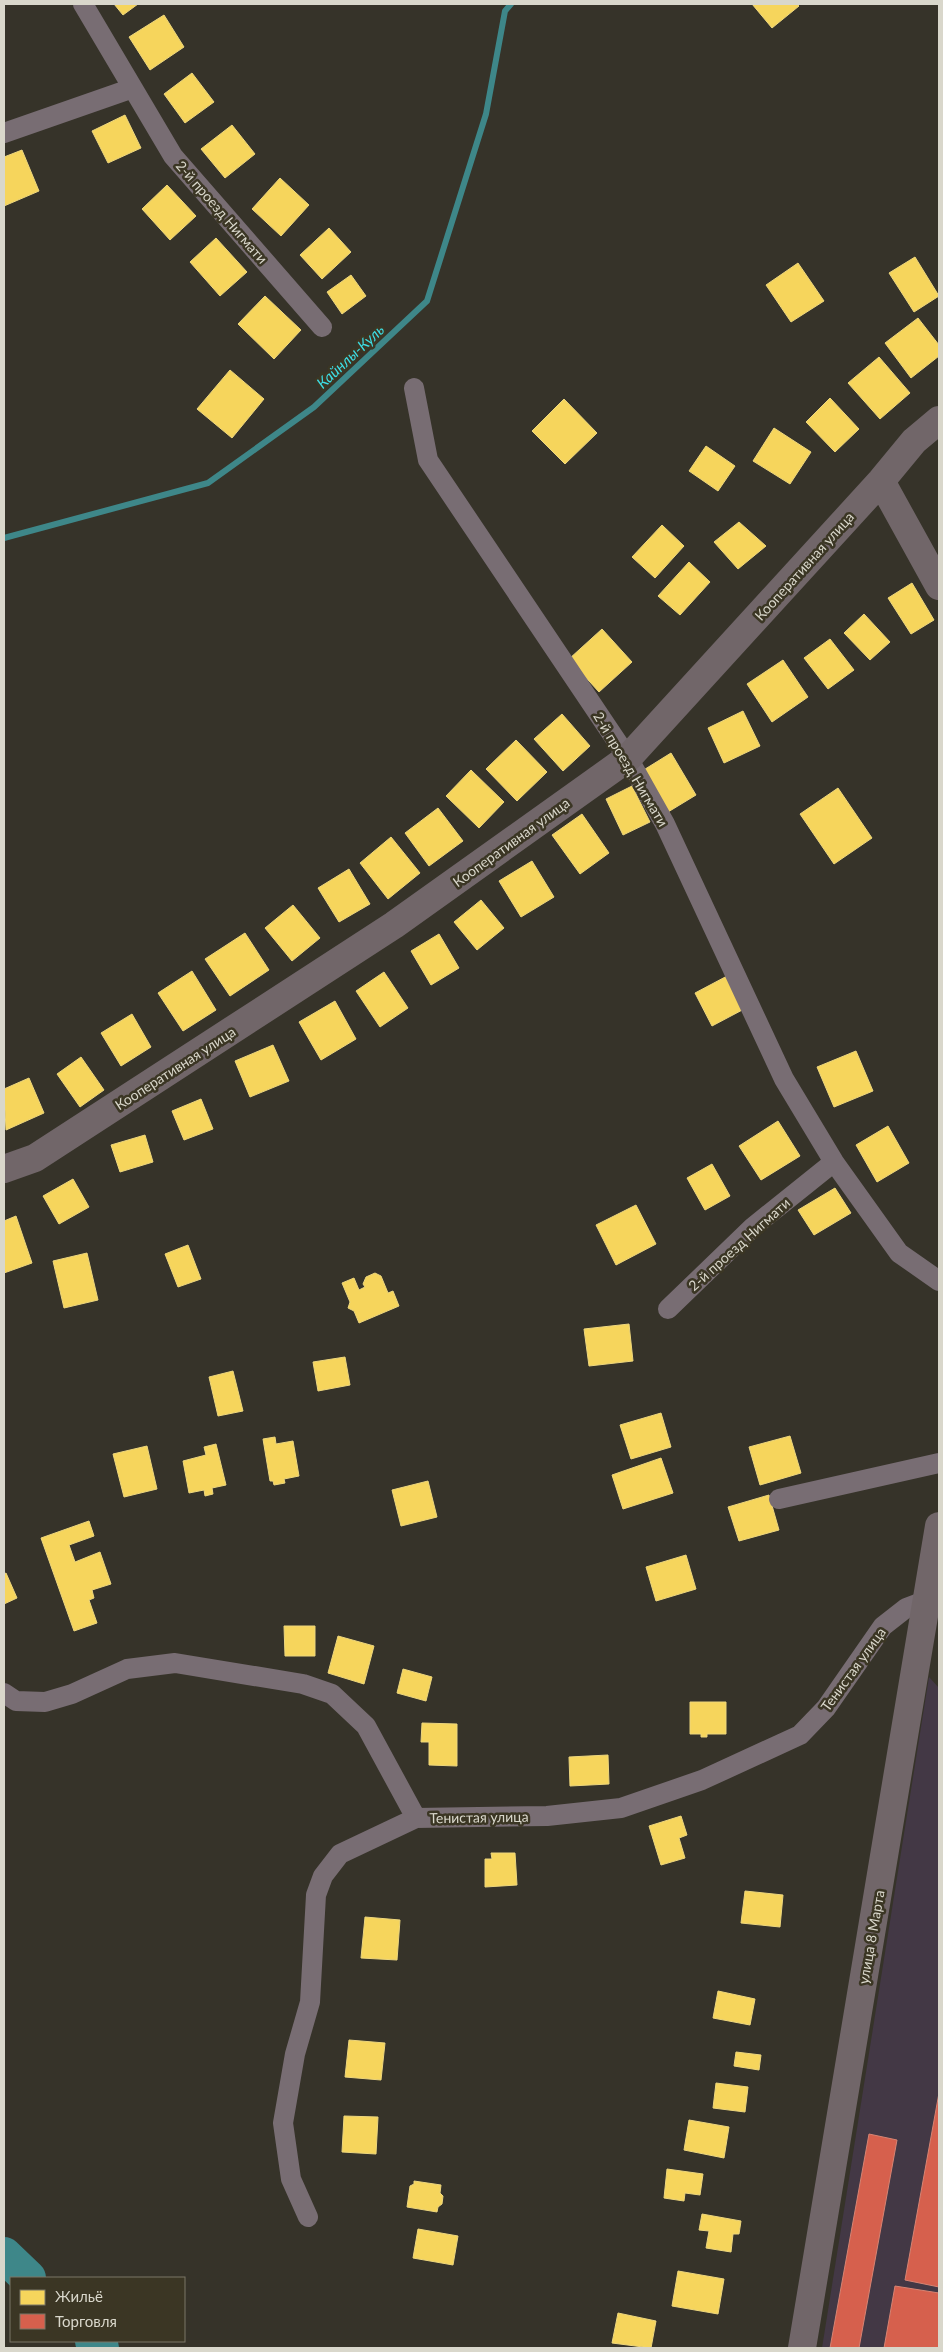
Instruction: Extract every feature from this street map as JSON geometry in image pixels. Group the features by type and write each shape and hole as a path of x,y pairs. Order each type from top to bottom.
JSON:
{"main road":[{"name":"Кооперативная улица","path":"4,1169 35,1158 394,925 628,758 881,481 914,441 939,420"},
{"path":"881,481 939,586"},
{"name":"улица 8 Марта","path":"802,2348 933,1586 939,1526"}],"street":[{"name":"2-й проезд Нигмати","path":"82,4 173,156 322,327"},
{"path":"4,133 133,88"},
{"name":"2-й проезд Нигмати","path":"414,388 428,460 628,758 665,824 784,1079 834,1162 899,1253 939,1281"},
{"name":"2-й проезд Нигмати","path":"668,1309 753,1227 834,1162"},
{"path":"779,1499 939,1463"},
{"name":"Тенистая улица","path":"308,2217 291,2179 283,2123 294,2054 310,2002 316,1895 323,1876 340,1854 416,1818 547,1816 621,1808 702,1780 800,1735 826,1708 883,1626 933,1586"},
{"path":"4,1693 16,1701 45,1702 72,1694 128,1669 175,1662 303,1684 332,1694 366,1726 416,1818"}],"shaded area":[{"path":"929,1677 939,1688 939,2348 822,2348"}],"building: Жильё":[{"path":"114,4 138,4 123,15"},
{"path":"752,4 797,4 799,6 772,28"},
{"path":"164,15 184,47 150,70 129,37"},
{"path":"192,73 214,102 185,123 164,94"},
{"path":"125,115 141,148 108,163 92,131"},
{"path":"232,125 255,154 225,178 201,149"},
{"path":"22,150 39,191 4,206 4,157"},
{"path":"280,178 309,205 281,236 252,209"},
{"path":"167,185 196,216 170,240 142,209"},
{"path":"329,228 351,252 322,279 300,255"},
{"path":"216,238 247,272 220,296 190,262"},
{"path":"915,257 939,296 914,312 889,273"},
{"path":"798,263 824,301 791,322 766,285"},
{"path":"351,275 366,296 342,314 327,292"},
{"path":"265,296 301,330 274,359 238,324"},
{"path":"918,318 939,345 939,356 911,378 885,343"},
{"path":"879,357 910,393 880,419 848,383"},
{"path":"230,370 264,399 232,438 197,409"},
{"path":"830,398 859,429 835,452 806,422"},
{"path":"564,399 597,433 565,464 532,431"},
{"path":"774,428 811,452 790,484 753,461"},
{"path":"706,446 735,466 718,491 689,471"},
{"path":"739,522 766,546 738,569 714,542"},
{"path":"662,525 684,546 655,578 632,557"},
{"path":"689,562 710,582 680,615 658,596"},
{"path":"912,583 934,620 911,634 888,598"},
{"path":"864,614 890,642 870,660 844,633"},
{"path":"602,629 632,662 599,692 569,659"},
{"path":"830,639 854,670 828,689 804,658"},
{"path":"783,660 808,697 772,722 747,684"},
{"path":"743,711 760,746 724,763 708,728"},
{"path":"562,714 590,746 563,771 534,739"},
{"path":"516,740 547,772 517,801 486,769"},
{"path":"671,753 696,795 668,812 642,771"},
{"path":"471,770 504,802 479,828 446,796"},
{"path":"632,786 650,822 623,835 606,799"},
{"path":"838,788 872,838 834,864 800,814"},
{"path":"438,808 463,841 429,866 405,833"},
{"path":"582,814 609,853 580,874 552,835"},
{"path":"391,837 420,873 388,899 360,863"},
{"path":"532,861 554,897 521,917 499,881"},
{"path":"349,869 370,904 339,922 318,888"},
{"path":"481,900 504,928 477,950 454,922"},
{"path":"293,905 320,938 292,961 265,928"},
{"path":"245,933 269,970 230,996 205,959"},
{"path":"439,934 459,968 431,985 411,951"},
{"path":"192,971 216,1010 183,1031 158,993"},
{"path":"384,972 408,1008 380,1027 356,991"},
{"path":"729,975 746,1008 712,1026 695,993"},
{"path":"335,1001 356,1039 321,1060 299,1022"},
{"path":"132,1014 151,1047 121,1066 101,1033"},
{"path":"273,1045 289,1081 250,1097 235,1061"},
{"path":"856,1051 873,1091 834,1107 817,1067"},
{"path":"81,1057 104,1090 80,1107 57,1074"},
{"path":"29,1078 44,1113 6,1130 4,1089"},
{"path":"201,1099 213,1129 184,1140 172,1111"},
{"path":"778,1121 800,1156 761,1180 739,1146"},
{"path":"888,1126 909,1163 877,1182 856,1145"},
{"path":"145,1135 153,1162 120,1172 111,1145"},
{"path":"712,1164 730,1196 705,1210 687,1178"},
{"path":"73,1179 89,1207 59,1224 43,1196"},
{"path":"835,1188 851,1213 814,1235 798,1210"},
{"path":"636,1205 656,1244 616,1265 596,1225"},
{"path":"16,1216 32,1263 4,1273 4,1221"},
{"path":"188,1245 201,1279 178,1287 165,1254"},
{"path":"87,1253 98,1300 64,1308 53,1261"},
{"path":"375,1273 381,1276 388,1293 393,1291 399,1306 359,1323 354,1311 348,1308 350,1302 342,1283 354,1278 359,1290 365,1287 363,1284 366,1277"},
{"path":"629,1324 633,1361 589,1366 584,1329"},
{"path":"345,1357 350,1385 318,1391 313,1362"},
{"path":"233,1371 243,1411 218,1416 209,1377"},
{"path":"661,1413 671,1447 631,1459 620,1425"},
{"path":"790,1436 801,1473 760,1485 749,1447"},
{"path":"275,1437 276,1444 293,1441 299,1476 284,1479 285,1483 274,1485 273,1481 270,1481 263,1439"},
{"path":"216,1444 226,1485 212,1488 213,1494 205,1496 204,1490 189,1493 183,1461 206,1455 204,1447"},
{"path":"147,1446 157,1489 124,1497 113,1454"},
{"path":"661,1458 673,1493 623,1509 612,1475"},
{"path":"428,1481 437,1517 401,1526 392,1490"},
{"path":"769,1495 779,1530 739,1541 728,1507"},
{"path":"89,1521 94,1536 69,1545 75,1562 100,1552 111,1584 92,1590 94,1598 89,1600 97,1623 74,1631 41,1538"},
{"path":"686,1555 696,1589 656,1601 646,1567"},
{"path":"6,1573 17,1598 4,1604 4,1574"},
{"path":"284,1626 315,1626 315,1656 285,1656"},
{"path":"338,1636 374,1646 364,1684 328,1673"},
{"path":"403,1669 432,1677 426,1701 397,1693"},
{"path":"690,1702 726,1702 726,1734 707,1734 707,1737 701,1737 701,1734 690,1734"},
{"path":"422,1723 457,1724 457,1766 429,1765 429,1742 421,1742"},
{"path":"608,1755 609,1784 570,1786 569,1757"},
{"path":"681,1816 687,1835 679,1838 685,1858 661,1865 649,1826"},
{"path":"491,1853 515,1853 517,1885 485,1887 485,1859 492,1859"},
{"path":"745,1891 783,1895 780,1927 741,1923"},
{"path":"365,1917 400,1920 397,1960 361,1958"},
{"path":"718,1991 755,1999 750,2025 713,2018"},
{"path":"349,2040 385,2043 381,2080 345,2077"},
{"path":"736,2052 761,2055 759,2070 734,2066"},
{"path":"716,2083 748,2087 745,2112 713,2108"},
{"path":"344,2116 378,2117 376,2154 342,2152"},
{"path":"689,2120 729,2127 724,2158 684,2150"},
{"path":"667,2169 703,2174 700,2195 685,2193 684,2201 664,2198"},
{"path":"414,2181 441,2185 442,2204 438,2207 437,2212 407,2207 410,2186 414,2184"},
{"path":"702,2214 741,2221 739,2234 733,2234 731,2252 706,2248 709,2231 699,2230"},
{"path":"418,2229 458,2236 453,2265 413,2258"},
{"path":"678,2271 724,2279 718,2314 672,2306"},
{"path":"618,2313 656,2321 651,2348 612,2343"}],"building: Торговля":[{"path":"939,2093 939,2287 905,2280"},
{"path":"869,2134 897,2140 859,2348 830,2348"},
{"path":"895,2286 939,2293 939,2348 884,2348"}],"waterway":[{"name":"Кайнлы-Куль","path":"4,538 208,483 314,407 427,301 486,114 505,11 511,4"},
{"path":"4,2255 27,2277"},
{"path":"94,2342 101,2348"}]}
